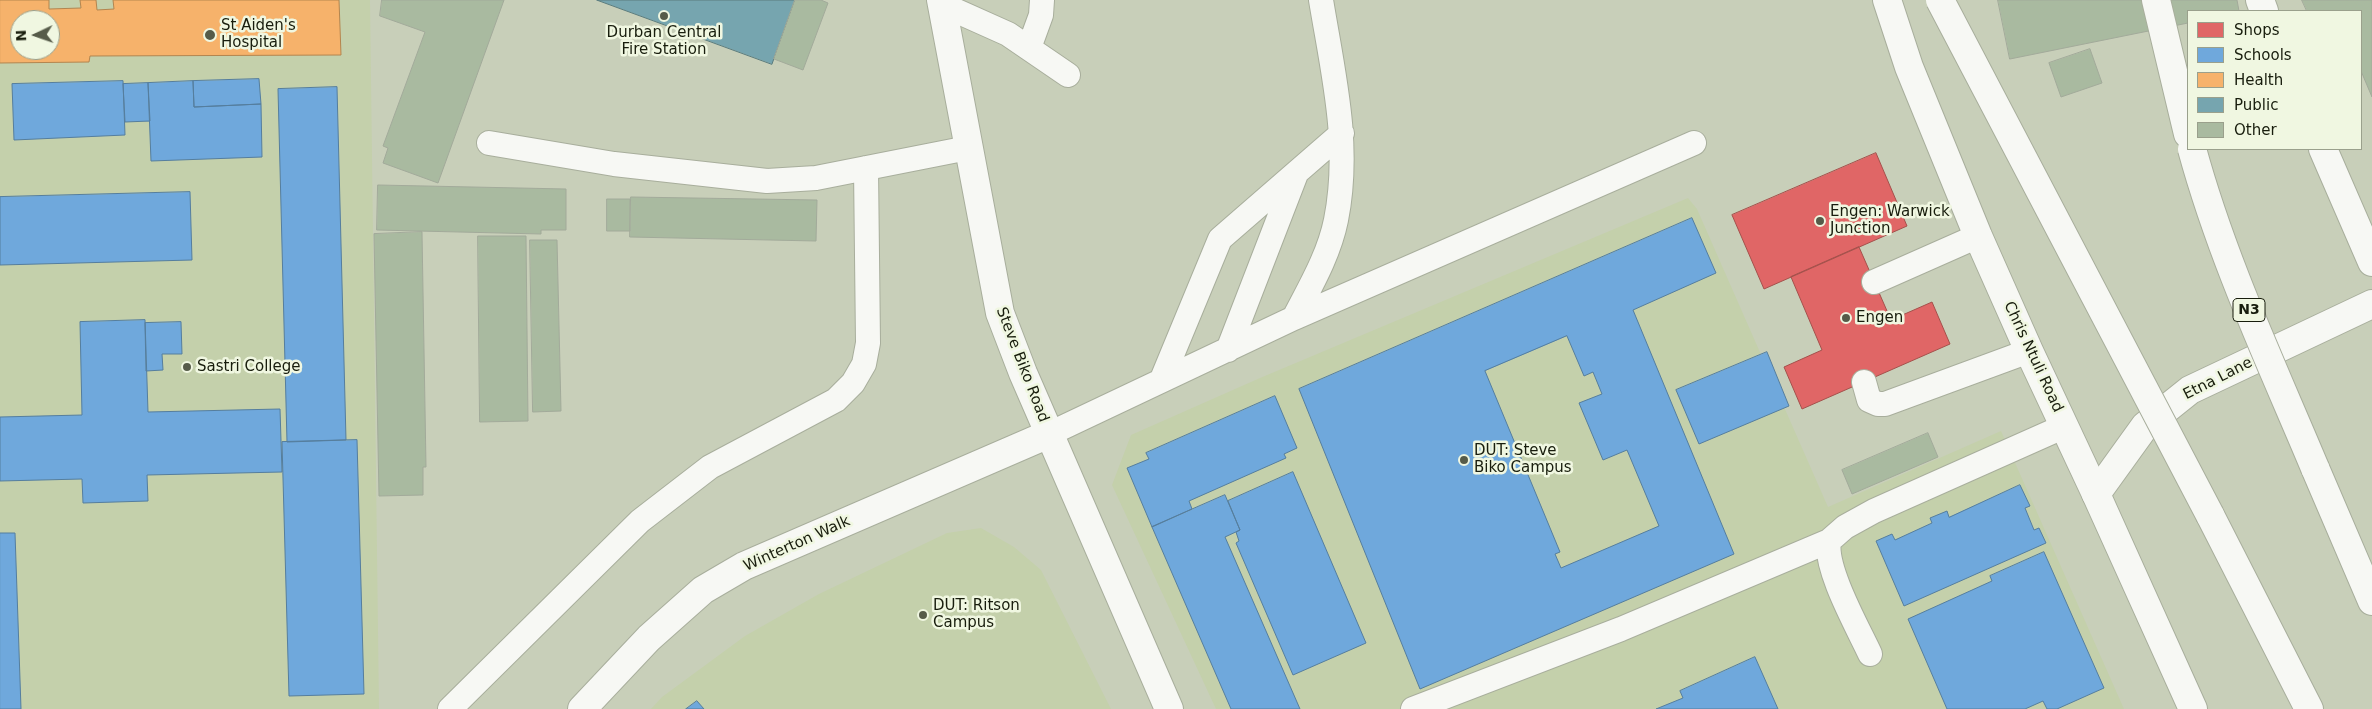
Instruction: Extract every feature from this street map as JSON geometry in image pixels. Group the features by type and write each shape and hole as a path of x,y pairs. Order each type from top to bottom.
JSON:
{"main road":[{"name":"Chris Ntuli Road","path":"1887,0 1909,66 1978,236 2193,709"},
{"path":"1940,0 2210,515 2309,709"},
{"path":"2156,0 2187,130"},
{"name":"Steve Biko Road","path":"941,2 1000,313 1049,434 1169,709"},
{"name":"N3","path":"2192,150 2204,193 2245,301 2372,601"},
{"path":"2323,150 2372,262"},
{"name":"Etna Lane","path":"2096,494 2145,426 2190,390 2372,304"},
{"name":"Winterton Walk","path":"582,709 649,638 703,590 744,566 1049,434"}],"lane":[{"path":"1029,48 1041,15 1042,0"},
{"path":"1294,318 1322,264 1336,221 1341,183 1342,132 1321,0"},
{"path":"941,2 1008,34 1068,75"},
{"path":"1162,379 1220,239 1342,132"},
{"path":"489,143 614,164 767,181 816,178 968,148"},
{"path":"1049,434 1294,318 1694,143"},
{"path":"450,709 640,520 710,467 836,400 853,383 864,364 868,343 866,168"},
{"path":"1228,350 1299,169"},
{"path":"1874,282 1978,236"},
{"path":"1864,382 1869,400 1878,404 1886,404 2029,351"},
{"path":"1412,709 1620,629 1828,541 1845,527 1874,510 2065,426"},
{"path":"1828,541 1827,550 1834,572 1870,654"}],"shaded area":[{"name":"Sastri College","path":"0,0 370,0 379,709 0,709"},
{"name":"DUT: Steve Biko Campus","path":"1688,198 1697,209 1828,507 2001,431 2124,709 1216,709 1112,485 1131,435 1260,378"},
{"name":"DUT: Ritson Campus","path":"981,528 1014,547 1041,570 1111,709 651,709 662,697 745,636 819,594 947,533"}],"building: Shops":[{"name":"Engen: Warwick Junction","path":"1876,153 1907,226 1764,289 1732,215"},
{"path":"1859,247 1891,320 1932,302 1950,344 1802,409 1784,367 1822,350 1791,277"}],"building: Schools":[{"path":"259,79 261,104 194,107 193,81"},
{"path":"123,81 125,135 14,140 12,84"},
{"path":"193,81 194,107 261,104 262,157 151,161 148,83"},
{"path":"148,83 150,121 125,122 123,84"},
{"path":"337,87 346,440 287,442 278,89"},
{"path":"190,192 192,260 0,265 0,197"},
{"path":"1692,218 1716,273 1633,310 1734,554 1420,689 1299,389","holes":["1567,336 1584,376 1593,372 1602,394 1579,403 1603,460 1627,450 1659,526 1561,568 1555,554 1560,552 1485,371"]},
{"path":"145,320 148,412 280,409 282,472 147,475 148,501 83,503 82,479 0,481 0,417 82,415 80,322"},
{"path":"181,322 182,354 162,354 163,370 146,371 145,323"},
{"path":"1767,352 1789,406 1699,444 1676,390"},
{"path":"1275,396 1297,448 1284,454 1286,458 1189,501 1192,509 1152,527 1127,468 1149,459 1146,453"},
{"path":"357,440 364,694 289,696 282,442"},
{"path":"1293,472 1366,643 1293,675 1236,543 1239,541 1236,532 1240,530 1228,501"},
{"path":"2020,485 2030,506 2025,508 2034,530 2039,528 2046,543 1904,606 1876,541 1892,534 1895,540 1932,523 1930,518 1947,511 1949,517"},
{"path":"1225,495 1240,530 1225,537 1300,709 1231,709 1152,527"},
{"path":"0,533 15,533 21,709 0,709"},
{"path":"2044,552 2104,688 2057,709 2047,709 2043,701 2025,709 1947,709 1908,619 1992,581 1990,576"},
{"path":"1755,657 1778,709 1656,709 1683,698 1680,691"},
{"path":"697,701 704,709 686,709"}],"building: Health":[{"name":"St Aiden's Hospital","path":"0,0 49,0 49,9 81,8 80,0 96,0 97,10 114,9 113,0 339,0 341,55 90,56 89,62 0,63"}],"building: Public":[{"path":"597,0 795,0 772,64"}],"building: Other":[{"path":"382,0 504,0 438,183 383,163 388,148 383,146 425,32 380,16"},
{"path":"795,0 821,0 828,3 803,70 774,59"},
{"path":"1998,0 2237,0 2239,10 2187,10 2187,23 2010,59"},
{"path":"2302,0 2372,0 2372,97 2362,73 2362,10 2307,10"},
{"path":"2090,49 2102,83 2061,97 2049,63"},
{"path":"378,185 566,189 566,230 541,230 541,234 377,230"},
{"path":"631,197 817,200 816,241 630,237"},
{"path":"607,199 630,199 630,231 607,231"},
{"path":"422,232 426,467 423,467 423,495 379,496 374,234"},
{"path":"478,236 526,236 528,421 480,422"},
{"path":"530,240 557,240 561,411 533,412"},
{"path":"1928,433 1938,457 1852,494 1842,470"}],"place":[{"name":"Durban Central Fire Station","path":"664,16"},
{"name":"St Aiden's Hospital","path":"210,35"},
{"name":"Engen: Warwick Junction","path":"1820,221"},
{"name":"Engen","path":"1846,318"},
{"name":"Sastri College","path":"187,367"},
{"name":"DUT: Steve Biko Campus","path":"1464,460"},
{"name":"DUT: Ritson Campus","path":"923,615"}]}
